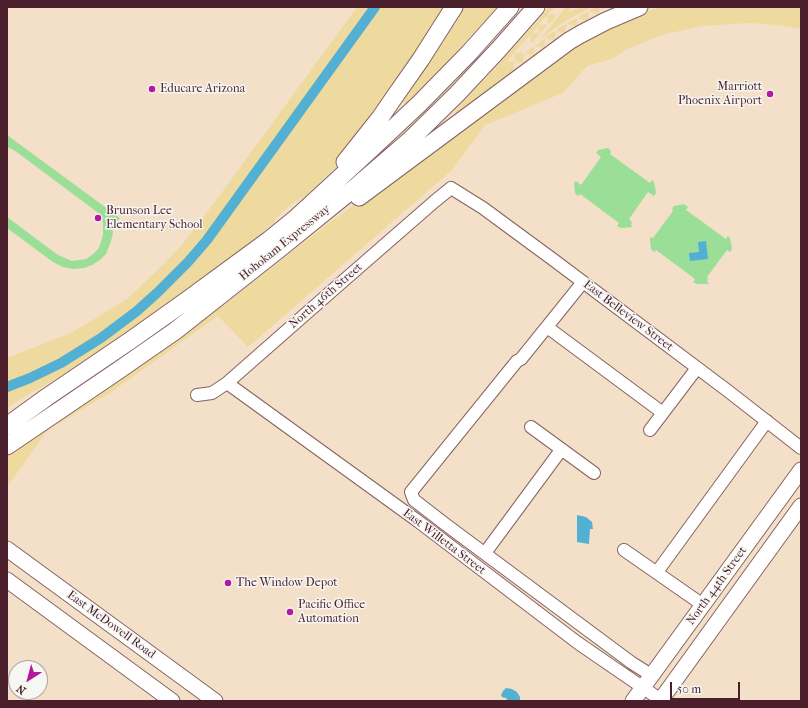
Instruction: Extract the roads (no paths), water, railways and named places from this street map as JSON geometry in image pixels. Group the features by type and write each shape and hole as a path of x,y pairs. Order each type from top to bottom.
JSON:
{"highway":[{"path":"214,280 308,198 344,163 393,99 430,46 454,7"},
{"name":"Hohokam Expressway","path":"7,426 131,340 269,240 296,218 395,127 444,79 510,7"},
{"name":"Hohokam Expressway","path":"7,446 175,331 384,163 457,94 536,7"},
{"path":"175,331 230,296 323,224 558,49 593,27 639,7"},
{"path":"7,418 47,397"}],"main road":[{"name":"North 44th Street","path":"633,701 801,470"},
{"name":"North 44th Street","path":"661,701 801,506"},
{"name":"East McDowell Road","path":"7,549 215,701"},
{"path":"7,558 37,571"},
{"path":"7,580 172,701"},
{"path":"40,604 52,582"},
{"path":"125,667 127,637"}],"street":[{"name":"East Belleview Street","path":"451,188 483,208 583,282 801,448"},
{"name":"North 46th Street","path":"197,396 212,393 227,383 451,188"},
{"path":"583,282 411,492 414,500 632,663 647,682"},
{"path":"547,327 663,413"},
{"path":"650,430 697,368"},
{"name":"East Willetta Street","path":"227,383 415,519 578,643 647,682 661,701"},
{"path":"657,572 767,421"},
{"path":"531,427 594,473"},
{"path":"485,553 561,450"},
{"path":"624,550 703,605"}],"water":[{"path":"706,241 708,259 690,261 689,253 699,252 698,242"},
{"path":"577,515 586,517 592,522 593,529 590,529 589,544 577,542"},
{"path":"506,688 517,692 520,697 520,701 508,701 506,698 502,697 501,695"}],"waterway":[{"path":"7,387 61,363 101,338 137,311 188,262 207,240 375,7"}],"place":[{"name":"Educare Arizona","path":"152,89"},
{"name":"Marriott Phoenix Airport","path":"770,94"},
{"name":"Brunson Lee Elementary School","path":"98,218"},
{"name":"The Window Depot","path":"228,583"},
{"name":"Pacific Office Automation","path":"290,612"}]}
